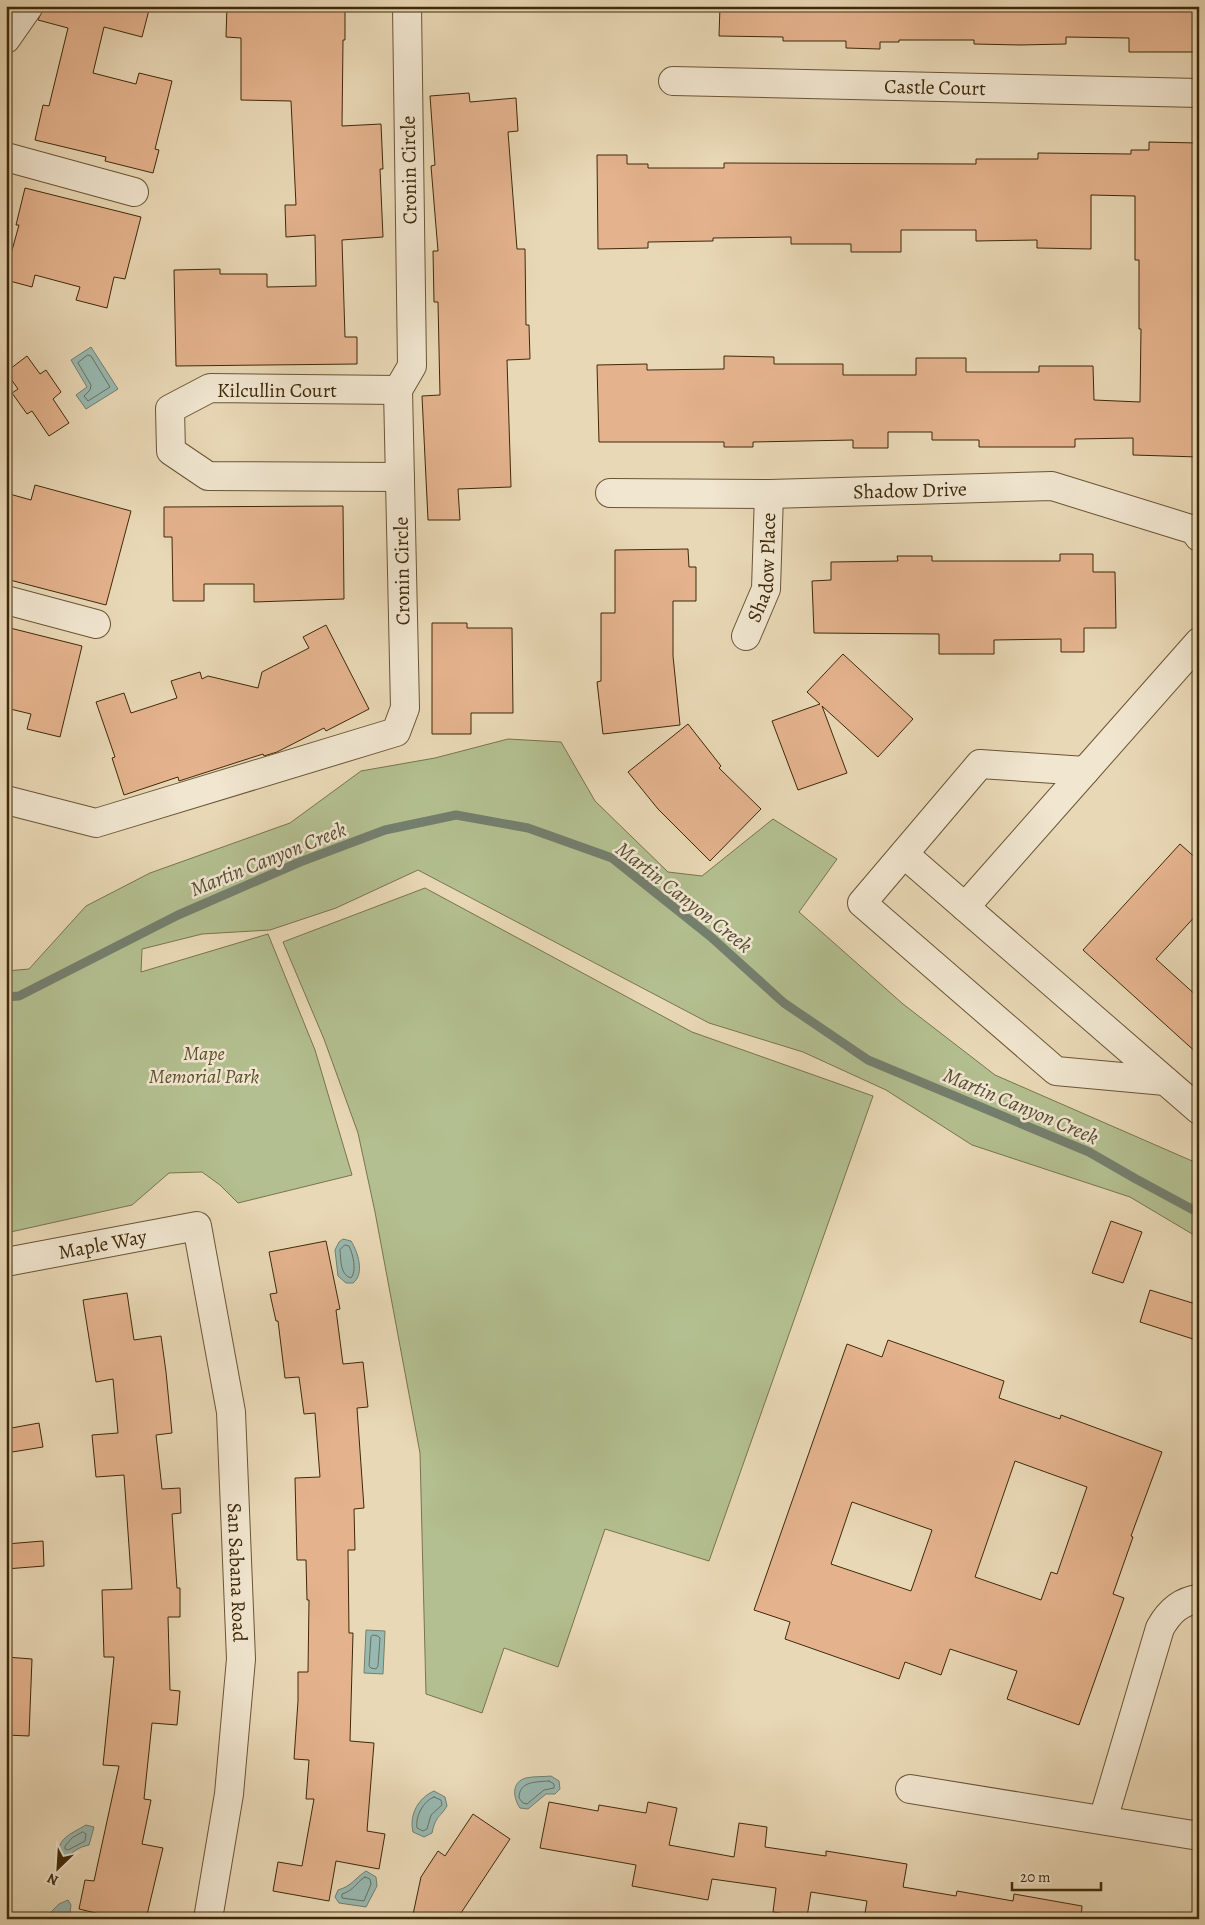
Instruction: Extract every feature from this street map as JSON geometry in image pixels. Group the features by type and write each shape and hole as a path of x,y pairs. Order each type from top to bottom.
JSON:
{"street":[{"path":"6,39 29,6"},
{"name":"Cronin Circle","path":"6,800 96,822 396,732 405,708 398,390 412,366 407,6"},
{"name":"Castle Court","path":"673,81 1199,93"},
{"path":"6,158 134,192"},
{"name":"Kilcullin Court","path":"398,390 210,388 170,409 170,426 171,452 208,476 400,477"},
{"name":"Shadow Drive","path":"610,493 769,494 1052,486 1197,530"},
{"name":"Shadow Place","path":"746,636 766,589 769,494"},
{"path":"6,600 96,624"},
{"path":"965,907 1199,642"},
{"path":"1085,771 980,764 862,903 1056,1070 1165,1080"},
{"path":"904,854 1199,1110"},
{"name":"Maple Way","path":"6,1262 197,1226"},
{"name":"San Sabana Road","path":"197,1226 231,1412 241,1658 229,1794 208,1919"},
{"path":"1103,1820 1160,1628 1167,1616 1177,1606 1190,1600 1199,1600"},
{"path":"910,1788 1199,1836"}],"green space":[{"name":"Mape Memorial Park","path":"508,739 561,742 595,801 668,872 702,876 773,819 837,859 799,912 903,1004 995,1075 1199,1164 1199,1238 1130,1197 972,1145 886,1090 803,1052 709,1023 418,870 336,908 270,930 202,934 142,949 141,972 268,934 315,1050 352,1175 238,1203 220,1185 202,1172 169,1173 132,1205 6,1233 6,971 29,969 86,906 150,873 290,823 361,771 435,758"},
{"path":"425,888 692,1032 873,1096 709,1561 605,1529 558,1667 504,1648 482,1713 426,1694 420,1453 375,1212 358,1133 324,1039 283,942"}],"water":[{"path":"91,347 118,389 86,409 76,395 87,387 71,360"},
{"path":"343,1239 351,1241 358,1257 359,1274 353,1283 346,1283 338,1276 335,1250"},
{"path":"366,1630 385,1631 383,1674 364,1673"},
{"path":"551,1776 559,1781 560,1789 555,1794 546,1794 528,1809 520,1808 515,1795 518,1783 526,1778"},
{"path":"434,1791 445,1797 447,1806 436,1820 432,1833 424,1837 413,1832 412,1819 419,1803"},
{"path":"86,1825 94,1827 89,1845 76,1850 66,1860 57,1860 59,1847 65,1838"},
{"path":"366,1871 376,1877 377,1886 366,1907 339,1903 335,1897 338,1890 350,1884"},
{"path":"68,1900 71,1905 70,1912 73,1919 51,1919 49,1914 59,1904"}],"building":[{"path":"44,6 150,6 142,37 104,27 93,73 136,84 139,73 172,81 155,149 159,150 153,173 105,161 106,157 35,140 43,105 49,106 68,28 38,20"},
{"path":"227,6 345,7 342,126 381,124 383,169 380,169 383,237 342,240 345,337 357,337 357,364 176,366 174,270 220,269 220,274 267,274 267,287 316,286 315,235 286,237 285,205 296,205 291,101 241,100 241,38 226,37"},
{"path":"720,6 1199,6 1199,52 1129,52 1129,38 1066,37 1066,44 1020,45 974,44 974,40 899,40 899,42 880,42 880,49 846,48 846,41 783,41 783,37 719,36"},
{"path":"469,93 470,102 516,98 518,131 508,132 517,249 525,249 526,325 529,325 530,359 507,360 511,487 458,489 460,520 428,520 422,396 440,395 438,302 434,302 433,251 438,251 431,166 435,165 430,96"},
{"path":"1149,142 1199,143 1199,457 1133,455 1133,438 1075,439 1075,447 979,447 979,440 932,440 932,432 888,432 888,448 853,448 853,440 753,442 753,447 724,447 724,442 599,442 597,365 647,364 647,370 724,369 724,356 774,357 774,364 843,364 843,375 916,375 916,358 966,358 966,372 1039,372 1039,366 1093,366 1094,400 1140,402 1141,329 1139,329 1139,260 1135,260 1135,196 1091,195 1091,249 1037,248 1037,240 976,241 976,230 901,230 901,252 851,252 851,244 791,244 791,237 713,238 713,241 648,242 648,248 598,249 597,155 627,155 627,164 648,164 648,168 724,168 724,163 976,164 976,159 1038,159 1038,153 1131,154 1131,150 1149,150"},
{"path":"25,188 141,217 125,279 114,277 107,308 76,300 80,287 35,275 32,287 6,280 6,272 19,225 16,225"},
{"path":"27,356 40,374 46,370 61,392 53,399 69,423 49,436 32,411 27,414 12,393 18,389 6,372"},
{"path":"35,485 131,511 106,605 6,579 6,493 31,500"},
{"path":"343,506 344,599 254,602 254,584 204,584 204,601 173,601 172,537 164,537 164,507"},
{"path":"688,549 689,567 696,567 696,601 673,601 673,656 680,725 603,734 597,682 601,681 601,613 615,613 615,550"},
{"path":"1060,554 1093,554 1093,572 1115,572 1116,628 1084,628 1084,652 1061,652 1061,639 994,640 994,654 939,654 939,634 814,633 812,581 831,580 831,562 898,561 897,556 932,556 932,561 1060,561"},
{"path":"432,623 467,623 467,628 512,628 513,713 471,713 471,734 432,734"},
{"path":"326,625 369,709 326,731 324,728 277,752 264,756 263,754 179,781 178,777 124,795 112,758 115,757 96,702 124,693 131,713 177,698 171,681 200,672 202,679 208,676 258,688 262,672 309,648 303,637"},
{"path":"6,627 82,646 60,737 27,729 31,714 6,708"},
{"path":"843,654 913,719 878,757 822,706 847,773 798,790 772,721 820,704 807,692"},
{"path":"688,724 721,766 719,768 761,809 710,861 658,809 628,772"},
{"path":"1180,844 1199,861 1199,912 1156,959 1199,998 1199,1055 1083,950"},
{"path":"1111,1221 1142,1232 1123,1283 1092,1273"},
{"path":"326,1241 340,1309 336,1310 343,1364 363,1362 368,1407 357,1408 364,1508 354,1509 355,1550 348,1550 349,1633 353,1633 350,1741 374,1743 367,1831 385,1834 379,1869 336,1861 329,1901 273,1891 278,1862 302,1866 314,1799 306,1799 309,1760 294,1759 298,1672 308,1672 309,1600 307,1600 306,1560 297,1560 295,1478 320,1477 315,1413 304,1414 299,1377 285,1378 278,1321 276,1321 270,1294 277,1293 269,1252"},
{"path":"1150,1290 1199,1305 1199,1320 1193,1339 1140,1322"},
{"path":"127,1293 134,1340 161,1336 166,1372 172,1433 156,1435 162,1489 180,1488 181,1513 172,1514 177,1588 180,1588 180,1617 168,1617 170,1690 180,1691 177,1725 152,1723 144,1799 151,1800 142,1844 163,1848 146,1919 99,1919 100,1914 79,1909 85,1880 94,1881 119,1766 103,1765 114,1657 104,1657 102,1590 132,1589 124,1475 96,1477 92,1435 118,1433 113,1379 96,1382 83,1300"},
{"path":"888,1340 1004,1381 999,1398 1060,1419 1061,1415 1162,1452 1131,1536 1133,1537 1113,1594 1124,1598 1079,1725 1007,1699 1017,1671 950,1649 941,1675 905,1662 899,1679 785,1639 790,1622 754,1610 847,1344 882,1357","holes":["1015,1461 1087,1487 1057,1574 1051,1572 1041,1600 975,1577","852,1502 932,1530 911,1591 831,1564"]},
{"path":"39,1423 43,1447 6,1453 6,1429"},
{"path":"43,1541 44,1566 6,1569 6,1544"},
{"path":"6,1657 32,1659 29,1736 6,1735"},
{"path":"549,1802 598,1811 599,1805 646,1813 648,1802 677,1808 669,1845 734,1857 739,1823 767,1827 765,1847 826,1856 826,1851 907,1864 903,1887 956,1896 957,1891 1013,1901 1014,1894 1082,1906 1081,1919 864,1919 867,1901 811,1892 807,1917 773,1912 776,1888 712,1879 708,1900 632,1886 636,1865 540,1848"},
{"path":"473,1814 510,1839 457,1919 412,1919 421,1877 438,1851 445,1856"}],"waterway":[{"name":"Martin Canyon Creek","path":"6,997 19,996 178,915 300,862 385,830 456,815 528,828 612,858 711,937 784,1003 868,1060 1089,1152 1199,1213"}]}
